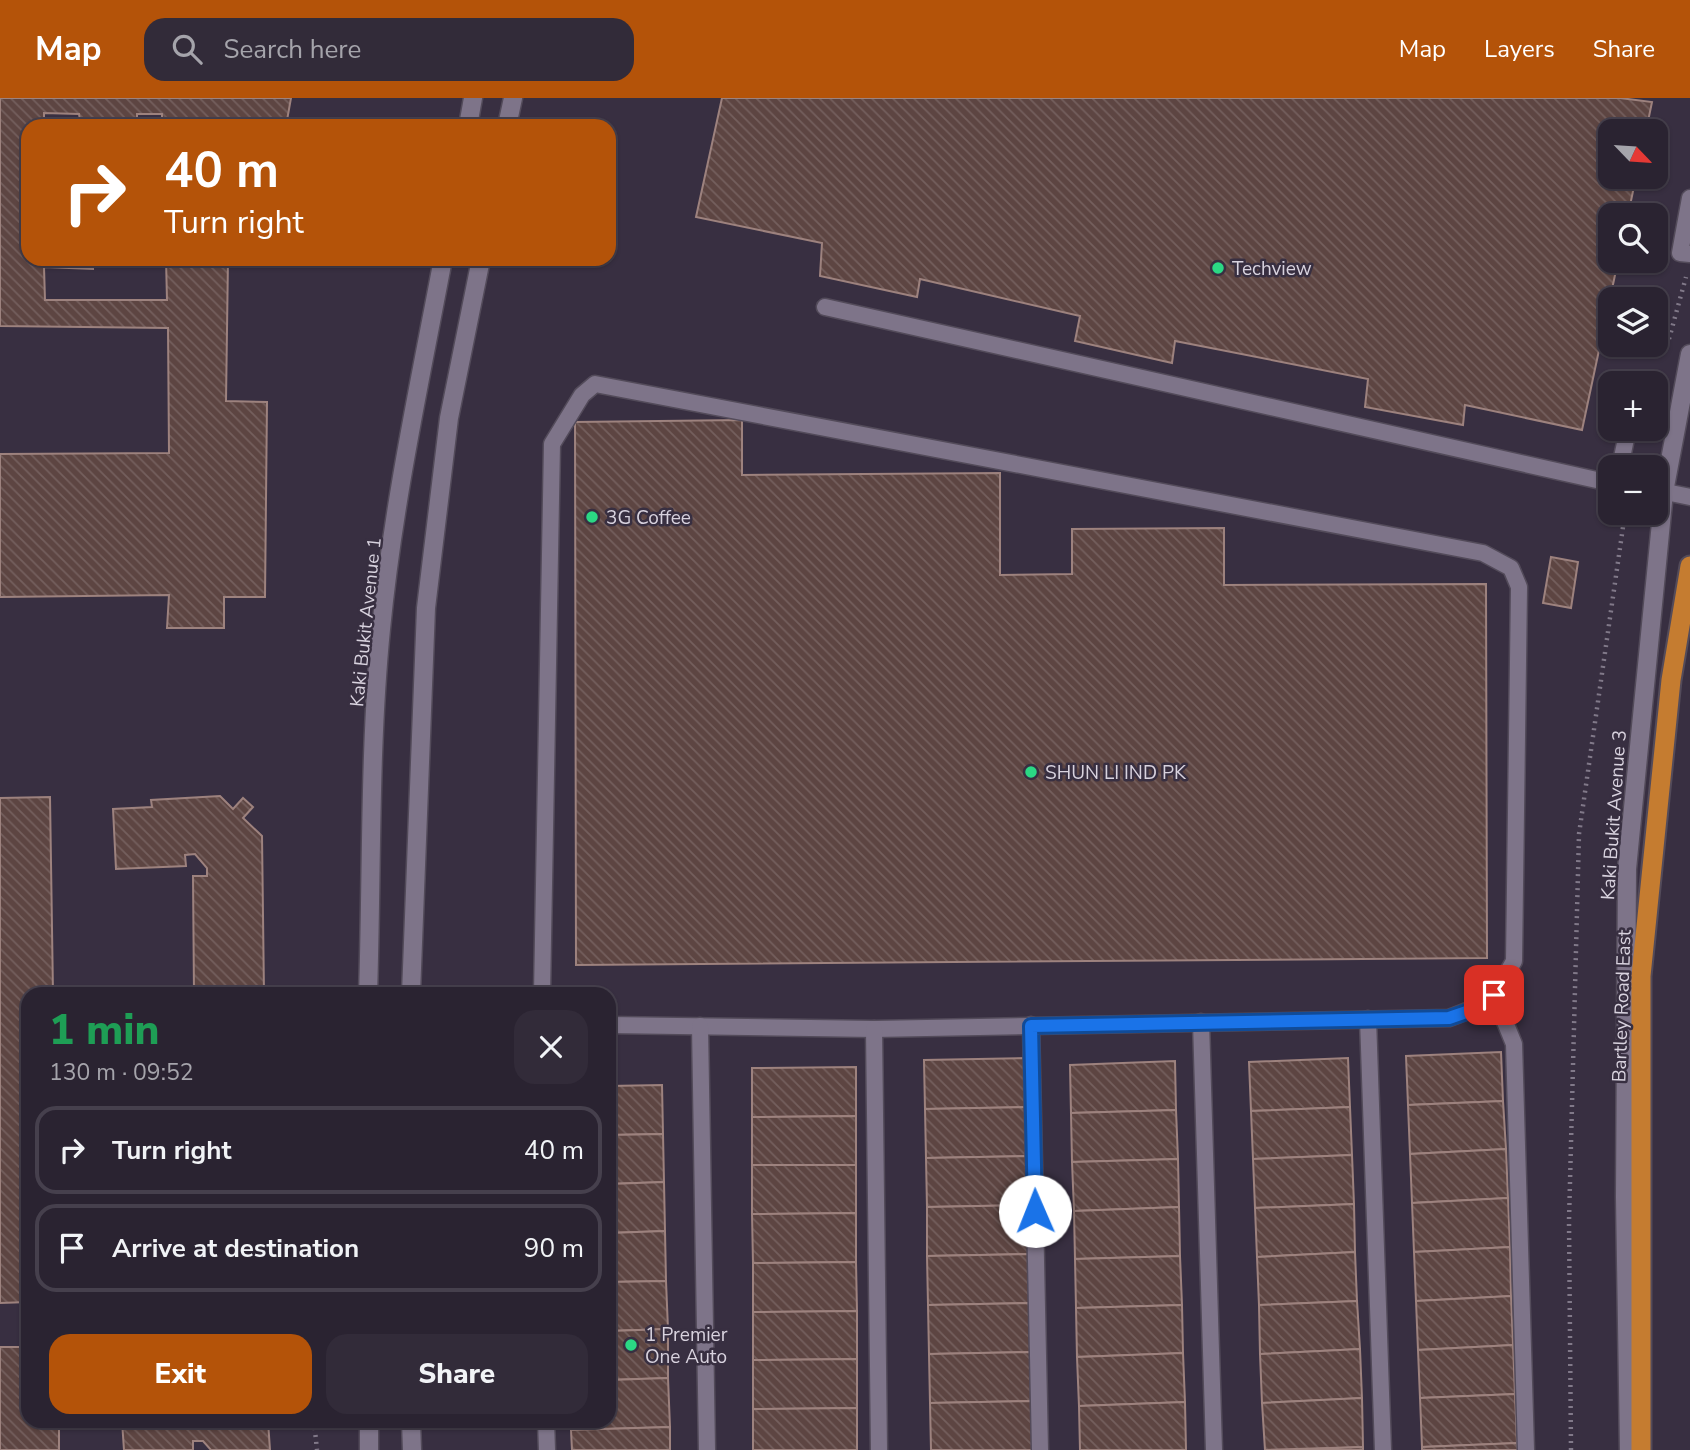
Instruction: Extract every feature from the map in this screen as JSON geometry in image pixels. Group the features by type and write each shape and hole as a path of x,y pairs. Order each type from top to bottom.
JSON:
{"highway":[{"name":"Bartley Road East","path":"1641,1450 1641,976 1671,680 1690,566"}],"main road":[{"path":"469,119 473,98"},
{"path":"508,119 513,98"},
{"name":"Kaki Bukit Avenue 1","path":"368,987 374,754 381,629 406,463 442,266"},
{"path":"411,987 426,608 449,418 480,266"},
{"name":"Kaki Bukit Avenue 3","path":"1668,455 1690,354"},
{"name":"Kaki Bukit Avenue 3","path":"1629,1450 1625,1197 1627,869 1657,525"},
{"path":"369,1428 369,1450"},
{"path":"411,1428 412,1450"}],"lane":[{"path":"1690,198 1679,253 1690,254"},
{"path":"825,307 1598,479"},
{"path":"542,987 552,444 582,396 595,384 618,386 1483,553 1511,568 1519,587 1514,961 1494,995 1481,1007 1449,1018 874,1029 616,1025"},
{"path":"1668,493 1690,497"},
{"path":"1494,995 1514,1044 1526,1450"},
{"path":"1368,1019 1383,1450"},
{"path":"1201,1022 1214,1450"},
{"path":"700,1026 707,1450"},
{"path":"1031,1026 1040,1450"},
{"path":"874,1029 879,1450"},
{"path":"546,1428 547,1450"}],"path":[{"path":"1668,342 1686,274"},
{"path":"1571,1450 1569,1221 1579,834 1623,525"},
{"path":"315,1428 317,1450"}],"building":[{"path":"0,98 291,98 287,119 162,119 162,114 137,114 137,119 80,119 79,114 44,113 44,119 21,119 21,266 93,266 93,269 44,267 45,300 167,300 166,266 228,266 226,401 267,402 265,597 224,597 224,628 167,628 169,595 0,597 0,454 169,453 168,328 0,326"},
{"name":"Techview","path":"722,98 1620,98 1652,102 1648,119 1598,119 1598,189 1633,189 1631,203 1598,203 1598,273 1615,273 1612,287 1598,287 1598,355 1582,430 1465,405 1463,425 1365,407 1368,379 1175,341 1172,363 1075,341 1080,316 920,279 917,297 820,276 822,243 696,217"},
{"name":"SHUN LI IND PK","path":"742,420 742,475 1000,473 1000,575 1072,574 1072,529 1224,528 1224,585 1486,584 1487,958 576,965 575,422"},
{"path":"1551,557 1578,562 1571,608 1543,603"},
{"path":"220,796 233,809 243,798 253,807 243,818 262,836 264,987 194,987 193,876 207,876 207,868 195,854 185,855 186,866 116,869 113,809 152,807 151,800"},
{"path":"50,797 53,987 21,987 21,1302 0,1303 0,798"},
{"path":"1501,1052 1503,1101 1408,1105 1406,1056"},
{"path":"1029,1058 1030,1107 925,1109 924,1060"},
{"path":"1348,1058 1350,1107 1251,1111 1249,1062"},
{"path":"1175,1061 1176,1110 1071,1113 1070,1065"},
{"path":"856,1067 856,1116 752,1117 752,1068"},
{"path":"662,1085 663,1134 616,1135 616,1086"},
{"path":"1503,1101 1506,1149 1410,1154 1408,1105"},
{"path":"1030,1107 1031,1156 926,1158 925,1109"},
{"path":"1350,1107 1352,1155 1253,1159 1251,1111"},
{"path":"1176,1110 1178,1159 1072,1162 1071,1113"},
{"path":"856,1116 856,1165 752,1165 752,1117"},
{"path":"663,1134 664,1182 616,1184 616,1135"},
{"path":"1506,1149 1508,1198 1412,1203 1410,1154"},
{"path":"1352,1155 1354,1204 1255,1208 1253,1159"},
{"path":"1031,1156 1032,1205 927,1207 926,1158"},
{"path":"1178,1159 1179,1207 1074,1211 1072,1162"},
{"path":"752,1165 856,1165 856,1213 752,1214"},
{"path":"664,1182 665,1231 616,1233 616,1184"},
{"path":"1508,1198 1510,1247 1414,1252 1412,1203"},
{"path":"1354,1204 1355,1252 1257,1257 1255,1208"},
{"path":"1032,1205 1033,1254 927,1256 927,1207"},
{"path":"1179,1207 1180,1256 1075,1259 1074,1211"},
{"path":"856,1213 856,1262 753,1263 752,1214"},
{"path":"665,1231 666,1281 616,1282 616,1233"},
{"path":"1510,1247 1511,1296 1416,1301 1414,1252"},
{"path":"1355,1252 1357,1301 1259,1305 1257,1257"},
{"path":"1033,1254 1033,1303 928,1305 927,1256"},
{"path":"1180,1256 1182,1305 1076,1308 1075,1259"},
{"path":"856,1262 857,1311 753,1312 753,1263"},
{"path":"666,1281 668,1329 616,1331 616,1282"},
{"path":"1511,1296 1513,1345 1418,1350 1416,1301"},
{"path":"1357,1301 1360,1349 1260,1354 1259,1305"},
{"path":"1033,1303 1034,1352 929,1354 928,1305"},
{"path":"1182,1305 1183,1353 1077,1357 1076,1308"},
{"path":"857,1311 857,1359 753,1360 753,1312"},
{"path":"668,1329 668,1378 616,1380 616,1331"},
{"path":"1513,1345 1515,1394 1420,1398 1418,1350"},
{"path":"0,1347 21,1347 21,1428 59,1428 59,1450 0,1450"},
{"path":"1360,1349 1362,1398 1262,1403 1260,1354"},
{"path":"1034,1352 1035,1401 930,1403 929,1354"},
{"path":"1183,1353 1185,1402 1079,1406 1077,1357"},
{"path":"857,1359 857,1408 753,1409 753,1360"},
{"path":"668,1378 670,1427 571,1430 616,1428 616,1380"},
{"path":"1515,1394 1517,1443 1422,1447 1420,1398"},
{"path":"1362,1398 1363,1447 1265,1450 1262,1403"},
{"path":"1035,1401 1036,1450 931,1450 930,1403"},
{"path":"1185,1402 1186,1450 1080,1450 1079,1406"},
{"path":"857,1408 857,1450 753,1450 753,1409"},
{"path":"670,1427 670,1450 572,1450 571,1430"},
{"path":"122,1428 268,1428 270,1450 211,1450 203,1441 193,1441 193,1450 124,1450"},
{"path":"1517,1443 1518,1450 1422,1450 1422,1447"},
{"path":"1363,1447 1363,1450 1287,1450"}],"place":[{"name":"Techview","path":"1218,268"},
{"name":"3G Coffee","path":"592,517"},
{"name":"SHUN LI IND PK","path":"1031,772"},
{"name":"1 Premier One Auto","path":"631,1345"}],"route":[{"path":"1035,1211 1031,1026 1449,1018 1481,1007 1494,995"}]}
